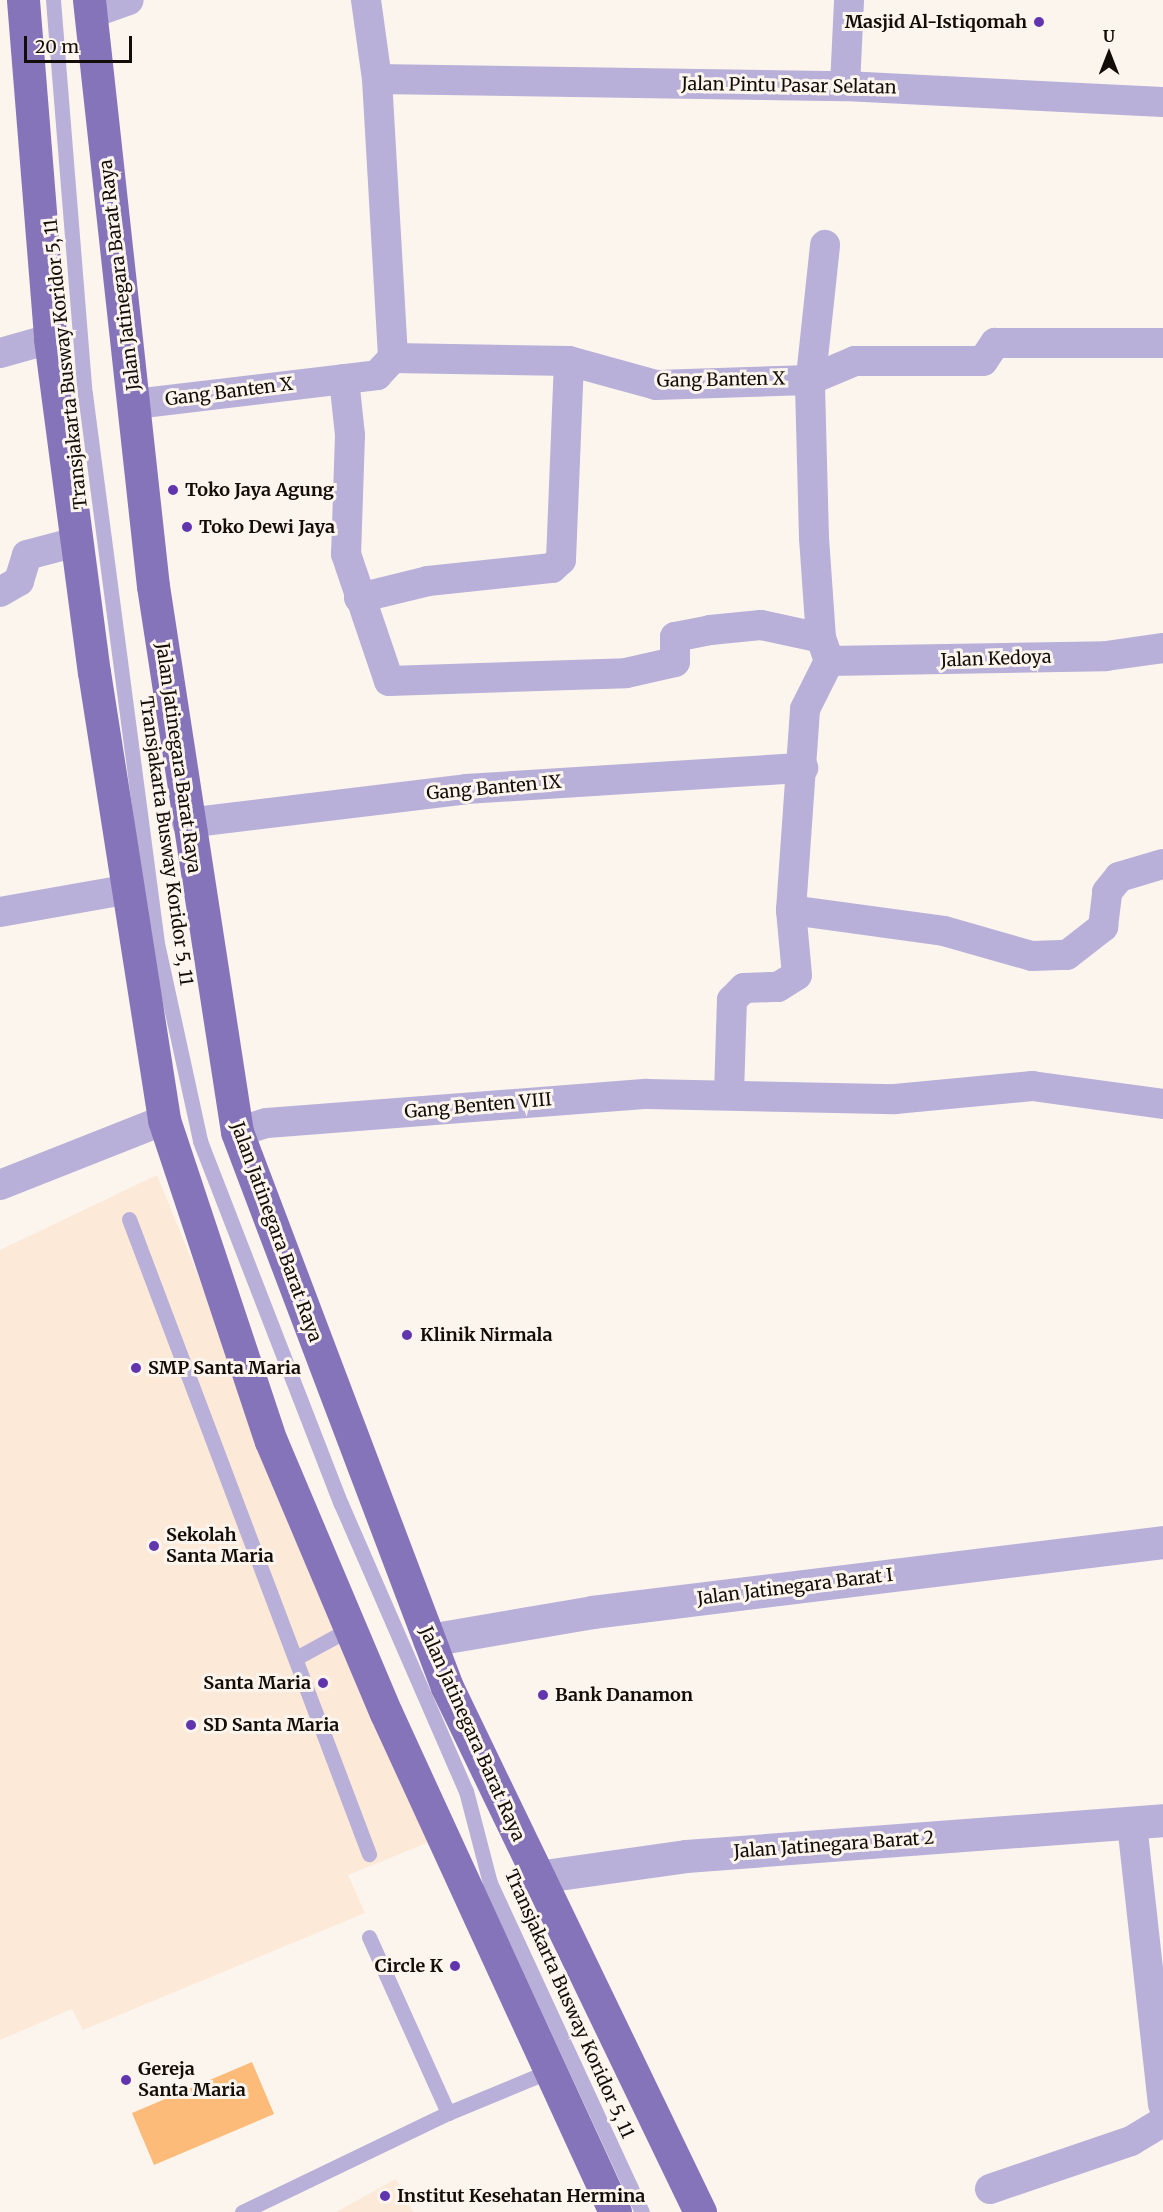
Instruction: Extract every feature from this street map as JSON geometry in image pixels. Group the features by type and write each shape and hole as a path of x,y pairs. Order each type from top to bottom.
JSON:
{"main road":[{"path":"23,0 50,339 76,542 165,1120 271,1441 351,1628 615,2212"},
{"name":"Jalan Jatinegara Barat Raya","path":"90,7 153,586 187,823 237,1131 429,1640 537,1877 700,2212"}],"street":[{"path":"90,7 129,0"},
{"path":"366,0 377,79 393,358"},
{"path":"845,86 849,0"},
{"name":"Jalan Pintu Pasar Selatan","path":"377,79 845,86 1163,102"},
{"path":"725,1094 732,1000 744,988 793,982 797,938 791,910 803,768 805,709 825,650 810,380 825,245"},
{"path":"0,353 50,339"},
{"name":"Gang Banten X","path":"135,404 377,375 393,358 569,361 656,385 810,380 855,361 982,361 995,343 1163,343"},
{"path":"344,379 350,435 346,554 359,598 438,579 552,568 561,560 569,361"},
{"path":"0,592 19,581 27,555 76,542"},
{"name":"Jalan Kedoya","path":"359,598 389,681 626,673 675,662 675,637 710,630 761,625 825,650 1106,656 1163,648"},
{"name":"Gang Banten IX","path":"187,823 466,789 803,768"},
{"path":"791,910 944,931 1032,956 1067,955 1103,927 1107,892 1119,877 1163,864"},
{"path":"0,912 130,889"},
{"name":"Gang Benten VIII","path":"237,1131 267,1123 576,1098 725,1094 895,1099 1032,1086 1163,1104"},
{"path":"0,1185 165,1120"},
{"name":"Jalan Jatinegara Barat I","path":"429,1640 592,1612 1163,1542"},
{"name":"Jalan Jatinegara Barat 2","path":"537,1877 686,1856 1147,1822 1163,2104"},
{"path":"990,2189 1131,2141 1163,2122"}],"lane":[{"name":"Transjakarta Busway Koridor 5, 11","path":"53,0 86,405 157,943 200,1141 341,1503 466,1791 490,1883 642,2212"},
{"path":"129,1219 369,1854"},
{"path":"296,1658 351,1628"},
{"path":"369,1937 448,2113"},
{"path":"242,2212 448,2113 552,2070"}],"shaded area":[{"name":"Sekolah Santa Maria","path":"157,1175 429,1842 348,1875 365,1913 83,2030 72,2009 0,2040 0,1250"},
{"path":"252,2062 274,2114 154,2165 132,2113"},
{"name":"Institut Kesehatan Hermina","path":"396,2179 413,2212 336,2212"}],"place":[{"name":"Masjid Al-Istiqomah","path":"1039,22"},
{"name":"Toko Jaya Agung","path":"173,490"},
{"name":"Toko Dewi Jaya","path":"187,527"},
{"name":"Klinik Nirmala","path":"407,1335"},
{"name":"SMP Santa Maria","path":"136,1368"},
{"name":"Sekolah Santa Maria","path":"154,1546"},
{"name":"Santa Maria","path":"323,1683"},
{"name":"Bank Danamon","path":"543,1695"},
{"name":"SD Santa Maria","path":"191,1725"},
{"name":"Circle K","path":"455,1966"},
{"name":"Gereja Santa Maria","path":"126,2080"},
{"name":"Institut Kesehatan Hermina","path":"385,2196"}]}
